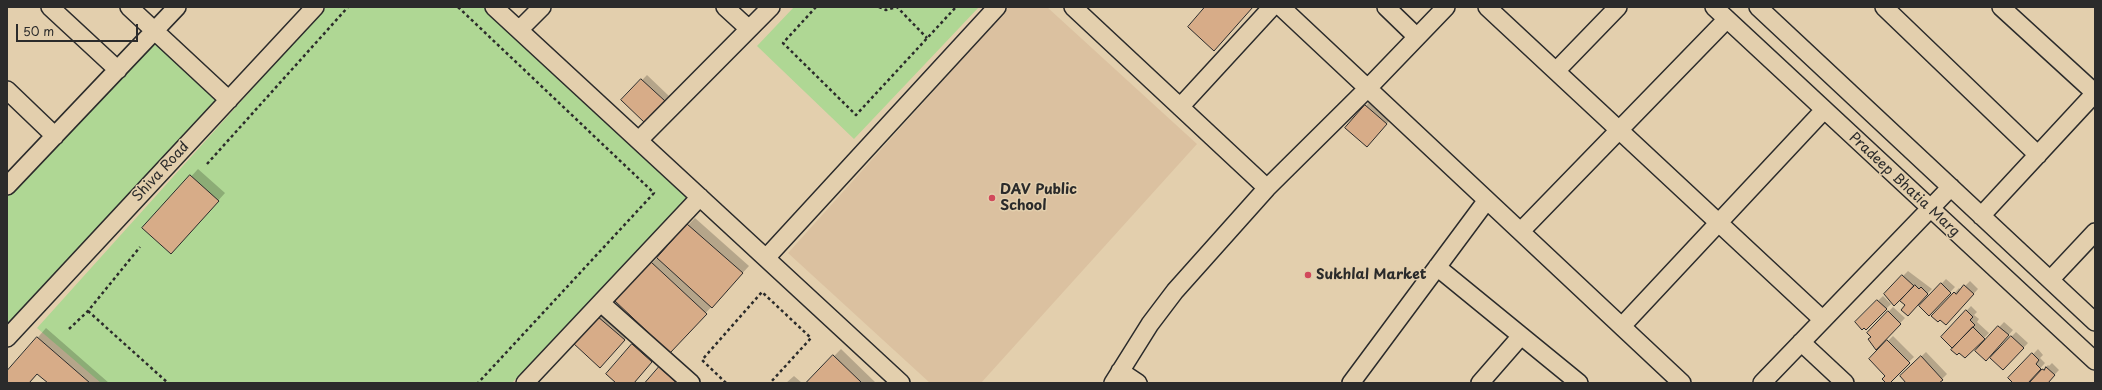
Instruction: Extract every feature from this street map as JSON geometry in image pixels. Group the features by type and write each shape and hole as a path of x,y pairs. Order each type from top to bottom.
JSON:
{"street":[{"path":"50,7 118,70"},
{"path":"129,7 229,100"},
{"path":"7,186 177,7"},
{"path":"494,7 901,383"},
{"path":"519,30 542,7"},
{"path":"725,7 749,29"},
{"path":"639,140 771,7"},
{"path":"766,258 997,7"},
{"path":"1073,7 1267,188"},
{"path":"1180,107 1272,7"},
{"path":"1281,7 1682,383"},
{"path":"1386,7 1417,37"},
{"path":"1138,383 1117,377 1150,324 1175,291 1267,188 1368,88 1446,7"},
{"path":"1487,7 1823,320"},
{"path":"1556,71 1618,7"},
{"name":"Pradeep Bhatia Marg","path":"1714,7 2095,361"},
{"path":"1884,7 2038,155"},
{"path":"1981,216 2095,93 2001,7"},
{"name":"Shiva Road","path":"7,337 229,100 308,9"},
{"path":"1768,10 1981,216 2095,322"},
{"path":"1520,231 1727,19"},
{"path":"7,90 55,136"},
{"path":"1622,326 1824,110"},
{"path":"1762,383 1931,210 1951,187"},
{"path":"533,380 601,303 700,197"},
{"path":"1351,383 1487,200"},
{"path":"2050,280 2095,232"},
{"path":"1437,267 1579,383"},
{"path":"601,303 691,383"},
{"path":"1480,383 1521,336"},
{"path":"1801,342 1845,383"}],"path":[{"path":"208,164 348,7"},
{"path":"458,7 654,194 478,383"},
{"path":"816,7 783,43 856,115 956,7"},
{"path":"879,7 886,10 897,7 927,38"},
{"path":"69,329 88,311 140,247"},
{"path":"726,383 702,360 762,292 811,338 770,383"},
{"path":"88,311 168,383"}],"shaded area":[{"name":"DAV Public School","path":"1009,7 1047,7 1197,144 981,383 930,383 788,253"}],"green space":[{"path":"326,7 483,7 688,197 512,383 101,383 37,328"},
{"path":"794,7 979,7 854,139 757,46"},
{"path":"155,31 229,100 7,337 7,185"}],"building":[{"path":"1205,7 1253,7 1214,51 1188,27"},
{"path":"641,79 665,101 645,123 621,100"},
{"path":"1365,105 1387,124 1367,147 1345,128"},
{"path":"190,175 219,201 171,254 142,228"},
{"path":"687,224 743,273 712,308 657,258"},
{"path":"651,262 707,314 670,353 615,301"},
{"path":"1902,275 1914,286 1894,306 1884,294"},
{"path":"1941,283 1951,293 1929,316 1919,306"},
{"path":"1915,285 1919,289 1921,287 1928,294 1908,316 1901,310 1905,305 1900,301"},
{"path":"1964,285 1974,294 1946,325 1940,320 1938,322 1931,316 1954,292 1956,294"},
{"path":"1877,300 1887,309 1866,330 1864,328 1862,330 1855,322"},
{"path":"1966,310 1973,317 1970,320 1975,325 1952,348 1941,337"},
{"path":"1888,311 1901,324 1876,350 1868,339 1871,337 1867,333"},
{"path":"597,316 625,340 600,368 573,343"},
{"path":"1998,326 2009,335 1986,361 1975,351"},
{"path":"1973,327 1985,339 1965,358 1959,353 1957,355 1951,350"},
{"path":"2011,336 2024,348 2003,370 1990,358"},
{"path":"37,337 90,383 48,383 37,374 29,383 7,383 7,371"},
{"path":"1887,340 1910,363 1890,383 1886,383 1882,379 1885,376 1869,359"},
{"path":"632,344 652,362 634,383 616,383 606,374"},
{"path":"2032,353 2039,360 2036,364 2041,369 2028,383 2013,383 2008,378"},
{"path":"833,355 862,383 806,383"},
{"path":"1921,356 1943,380 1939,383 1906,383 1900,376"},
{"path":"659,367 677,383 645,383"},
{"path":"2046,367 2055,375 2048,383 2029,383 2042,369 2044,370"}],"place":[{"name":"DAV Public School","path":"992,198"},
{"name":"Sukhlal Market","path":"1308,275"}]}
